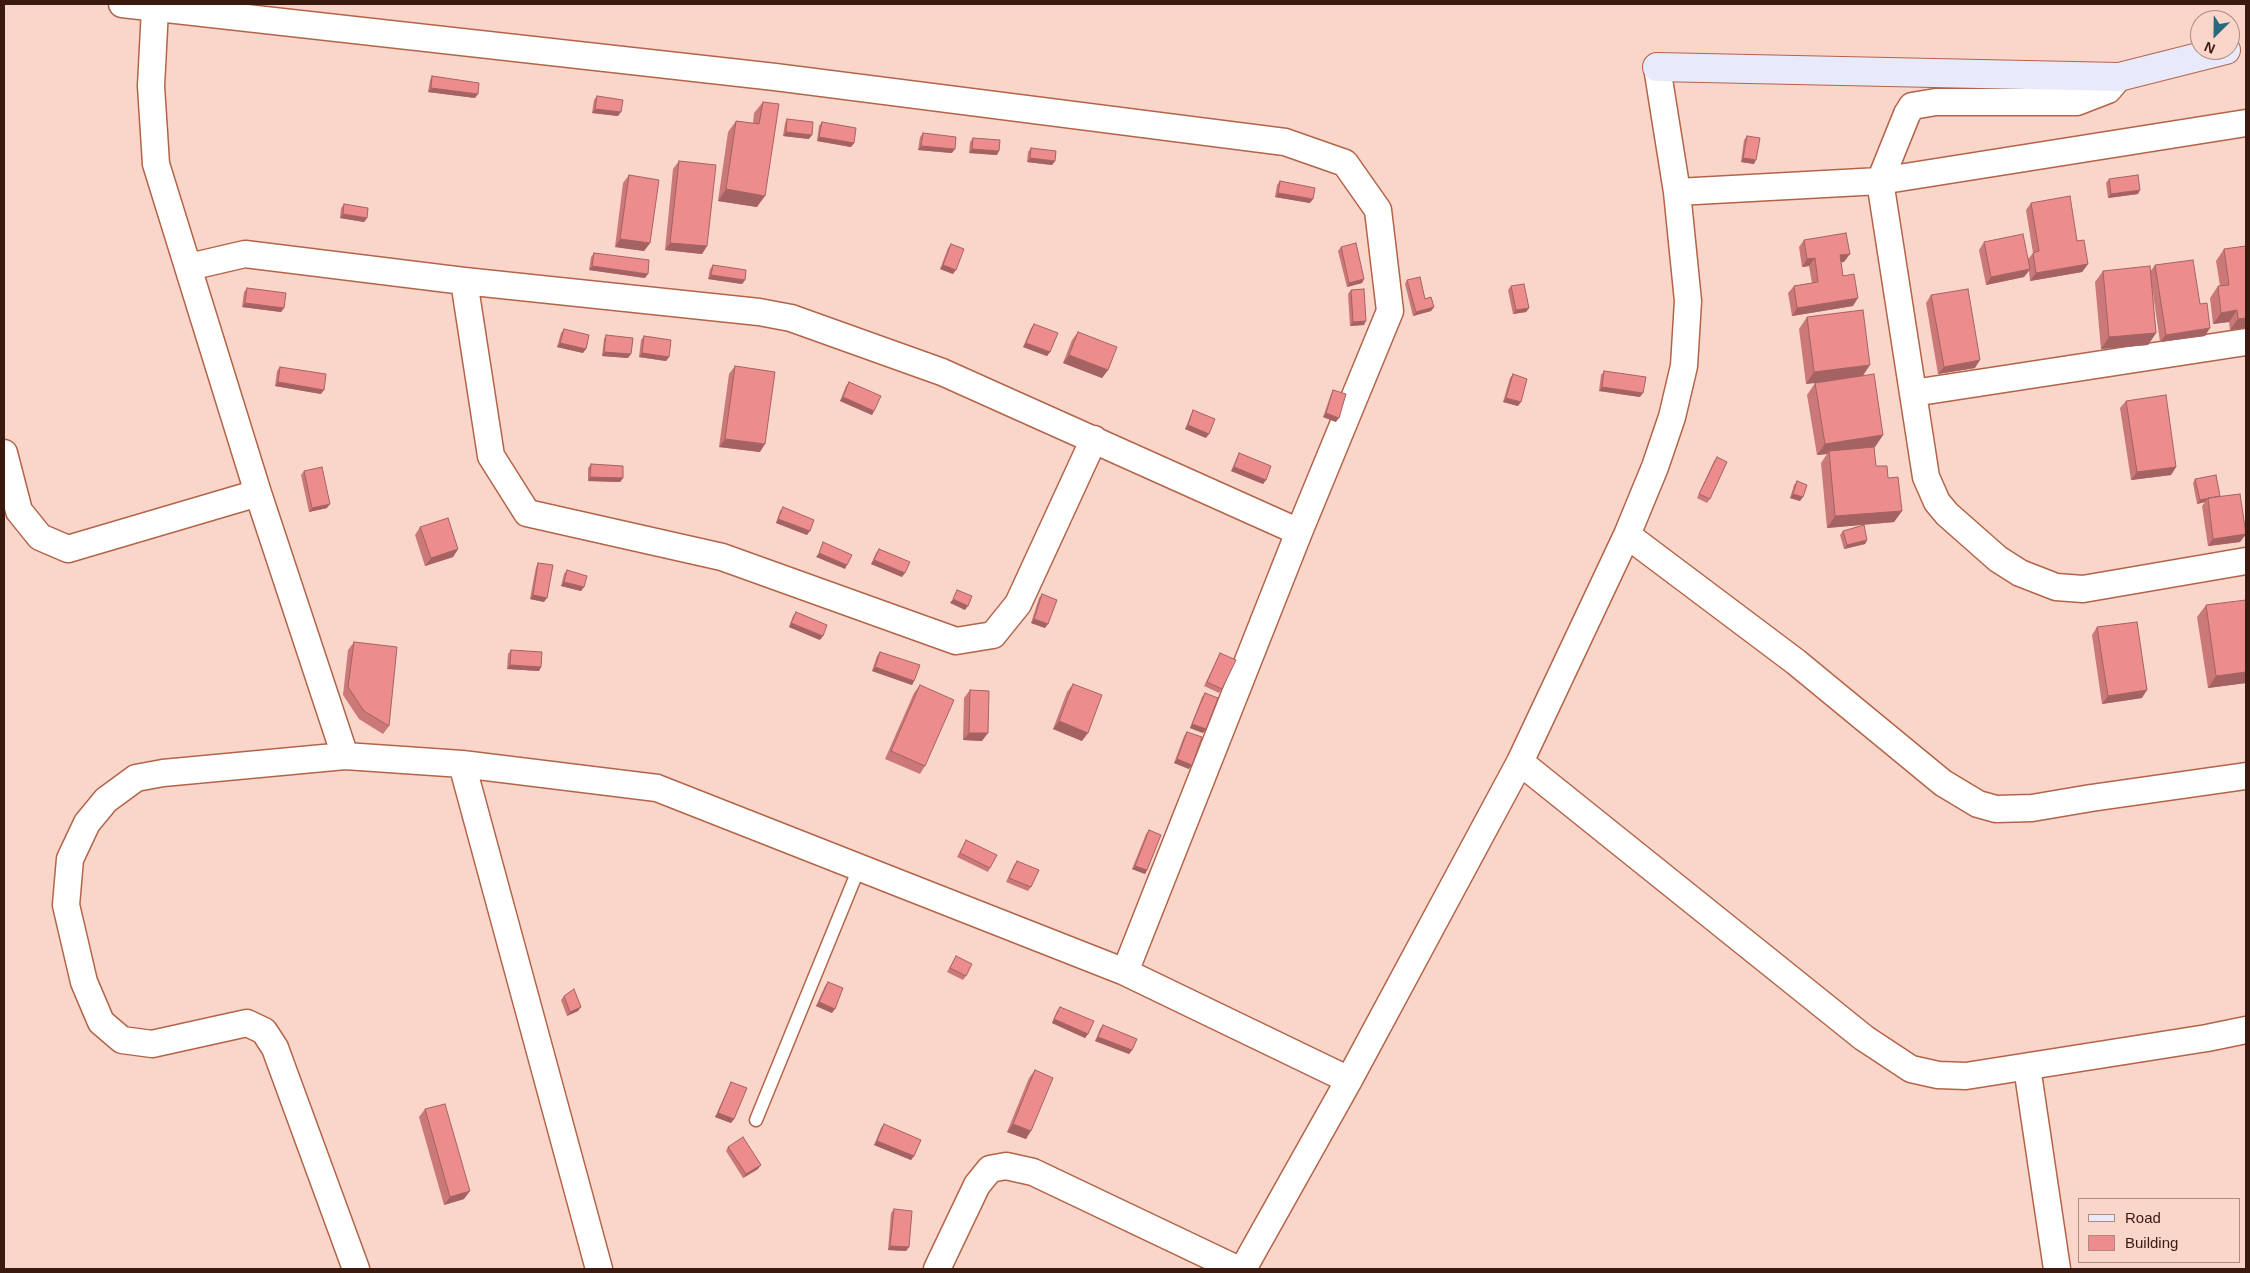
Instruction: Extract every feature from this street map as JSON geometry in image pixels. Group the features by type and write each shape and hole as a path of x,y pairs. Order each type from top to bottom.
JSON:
{"street":[{"path":"122,4 775,77 1285,142 1345,163 1378,210 1390,311 1299,532 1125,972"},
{"path":"155,9 151,86 156,164 258,493 345,756"},
{"path":"1243,1269 1350,1080 1520,762 1627,536 1655,467 1672,417 1684,366 1688,302 1677,192 1657,67 2119,78 2190,59"},
{"path":"2119,78 2108,90 2077,102 1936,102 1912,106 1907,114 1880,182 1926,477 1937,502 1947,514 1998,559 2020,573 2056,587 2083,589 2246,561"},
{"path":"1677,192 1880,182 2246,123"},
{"path":"189,267 245,254 464,281 759,312 791,318 942,372 1299,532"},
{"path":"464,281 491,456 526,513 722,557 956,641 993,635 1018,604 1094,439"},
{"path":"1913,393 2246,342"},
{"path":"4,453 19,511 40,537 68,549 258,493"},
{"path":"1627,536 1796,662 1943,783 1978,804 1996,809 2032,808 2246,776"},
{"path":"356,1269 275,1048 264,1031 247,1023 152,1044 122,1040 101,1022 84,982 66,905 70,859 87,823 106,800 136,778 162,773 345,756 462,764 657,788 1125,972 1350,1080"},
{"path":"1520,762 1864,1038 1911,1069 1938,1075 1966,1076 2246,1030"},
{"path":"462,764 599,1269"},
{"path":"2027,1067 2057,1269"},
{"path":"936,1269 977,1185 990,1169 1006,1166 1033,1172 1237,1269"}],"lane":[{"path":"756,1120 859,868"}],"building":[{"path":"432,76 479,83 478,94 431,88"},
{"path":"597,96 623,100 621,112 595,109"},
{"path":"763,102 779,104 765,196 726,189 736,121 759,124"},
{"path":"787,119 813,122 812,135 786,132"},
{"path":"822,122 856,128 854,143 819,137"},
{"path":"923,133 956,137 955,149 921,146"},
{"path":"1747,136 1760,138 1756,160 1743,158"},
{"path":"973,138 1000,140 999,151 972,149"},
{"path":"1031,148 1056,151 1055,161 1030,158"},
{"path":"679,161 716,165 707,246 670,243"},
{"path":"629,175 659,180 650,243 620,239"},
{"path":"2138,175 2140,190 2111,194 2109,179"},
{"path":"1280,181 1315,188 1313,199 1278,193"},
{"path":"2070,196 2077,241 2084,240 2088,264 2036,273 2033,253 2039,251 2031,203"},
{"path":"344,204 368,208 367,218 343,214"},
{"path":"1846,233 1850,254 1840,255 1843,276 1854,274 1858,298 1797,308 1794,286 1818,282 1815,258 1807,259 1804,240"},
{"path":"2023,234 2030,269 1991,277 1984,242"},
{"path":"1356,243 1364,279 1349,283 1341,247"},
{"path":"951,244 964,249 956,270 943,265"},
{"path":"2246,246 2246,318 2238,319 2237,310 2221,313 2218,286 2229,285 2224,249"},
{"path":"594,253 649,260 648,274 592,266"},
{"path":"2193,260 2200,304 2207,303 2210,328 2166,335 2155,265"},
{"path":"713,265 746,270 745,280 711,275"},
{"path":"2150,266 2156,333 2109,337 2103,271"},
{"path":"1420,277 1425,299 1431,297 1434,307 1416,312 1407,280"},
{"path":"1524,284 1529,308 1516,310 1511,286"},
{"path":"247,288 286,293 284,308 245,303"},
{"path":"1364,289 1366,321 1353,322 1351,290"},
{"path":"1968,289 1980,360 1944,367 1931,295"},
{"path":"1863,310 1870,365 1814,372 1807,317"},
{"path":"1034,324 1058,333 1050,352 1026,343"},
{"path":"564,329 589,335 586,349 560,343"},
{"path":"1078,332 1117,347 1108,370 1069,355"},
{"path":"606,335 633,338 631,354 604,352"},
{"path":"644,336 671,340 669,357 642,353"},
{"path":"735,366 775,372 765,444 725,439"},
{"path":"280,367 326,374 324,390 278,382"},
{"path":"1604,371 1646,377 1643,393 1602,387"},
{"path":"1513,374 1527,379 1521,402 1506,398"},
{"path":"1874,374 1883,435 1825,444 1815,383"},
{"path":"849,382 881,396 874,411 843,397"},
{"path":"1333,390 1346,394 1339,418 1326,413"},
{"path":"2166,395 2176,467 2137,472 2126,401"},
{"path":"1193,410 1215,419 1209,434 1188,425"},
{"path":"1874,447 1876,466 1887,466 1888,478 1898,477 1902,511 1835,516 1829,451"},
{"path":"1239,453 1271,466 1266,480 1234,467"},
{"path":"1717,457 1727,462 1710,499 1699,494"},
{"path":"591,464 623,466 623,478 590,477"},
{"path":"322,467 330,504 312,508 304,471"},
{"path":"2216,475 2220,496 2200,500 2195,479"},
{"path":"1797,481 1807,485 1803,497 1793,494"},
{"path":"2240,494 2246,534 2213,539 2208,498"},
{"path":"783,507 814,520 810,531 778,519"},
{"path":"448,518 458,549 431,558 420,527"},
{"path":"1864,525 1867,540 1847,545 1843,531"},
{"path":"823,542 852,555 847,565 819,553"},
{"path":"879,549 910,562 905,573 874,560"},
{"path":"538,563 553,565 547,598 533,595"},
{"path":"567,570 587,576 584,587 564,582"},
{"path":"957,590 972,596 968,606 953,599"},
{"path":"1042,594 1057,600 1048,624 1034,619"},
{"path":"2246,600 2246,672 2216,676 2206,605"},
{"path":"796,612 827,625 823,636 791,623"},
{"path":"2137,622 2147,690 2108,696 2097,627"},
{"path":"354,642 397,647 389,726 364,711 348,687"},
{"path":"511,650 542,652 541,667 510,665"},
{"path":"880,652 920,665 914,681 875,667"},
{"path":"1220,653 1236,660 1222,689 1207,682"},
{"path":"1073,684 1102,695 1088,733 1059,721"},
{"path":"920,685 954,700 925,766 891,751"},
{"path":"970,690 989,691 988,733 969,733"},
{"path":"1205,693 1218,698 1206,729 1192,724"},
{"path":"1187,732 1202,737 1192,765 1177,759"},
{"path":"1149,830 1161,835 1147,870 1135,866"},
{"path":"966,840 997,855 990,868 960,853"},
{"path":"1017,861 1039,870 1031,887 1009,878"},
{"path":"956,956 972,964 966,976 950,968"},
{"path":"828,982 843,988 835,1009 819,1002"},
{"path":"574,989 581,1007 570,1012 564,996"},
{"path":"1060,1007 1094,1021 1088,1034 1054,1019"},
{"path":"1103,1025 1137,1039 1132,1050 1098,1037"},
{"path":"1035,1070 1053,1078 1031,1131 1013,1124"},
{"path":"731,1082 747,1088 734,1119 718,1113"},
{"path":"445,1104 470,1191 450,1197 425,1109"},
{"path":"884,1124 921,1140 914,1156 877,1141"},
{"path":"743,1137 761,1165 746,1174 728,1147"},
{"path":"894,1209 912,1211 909,1247 890,1246"}]}
